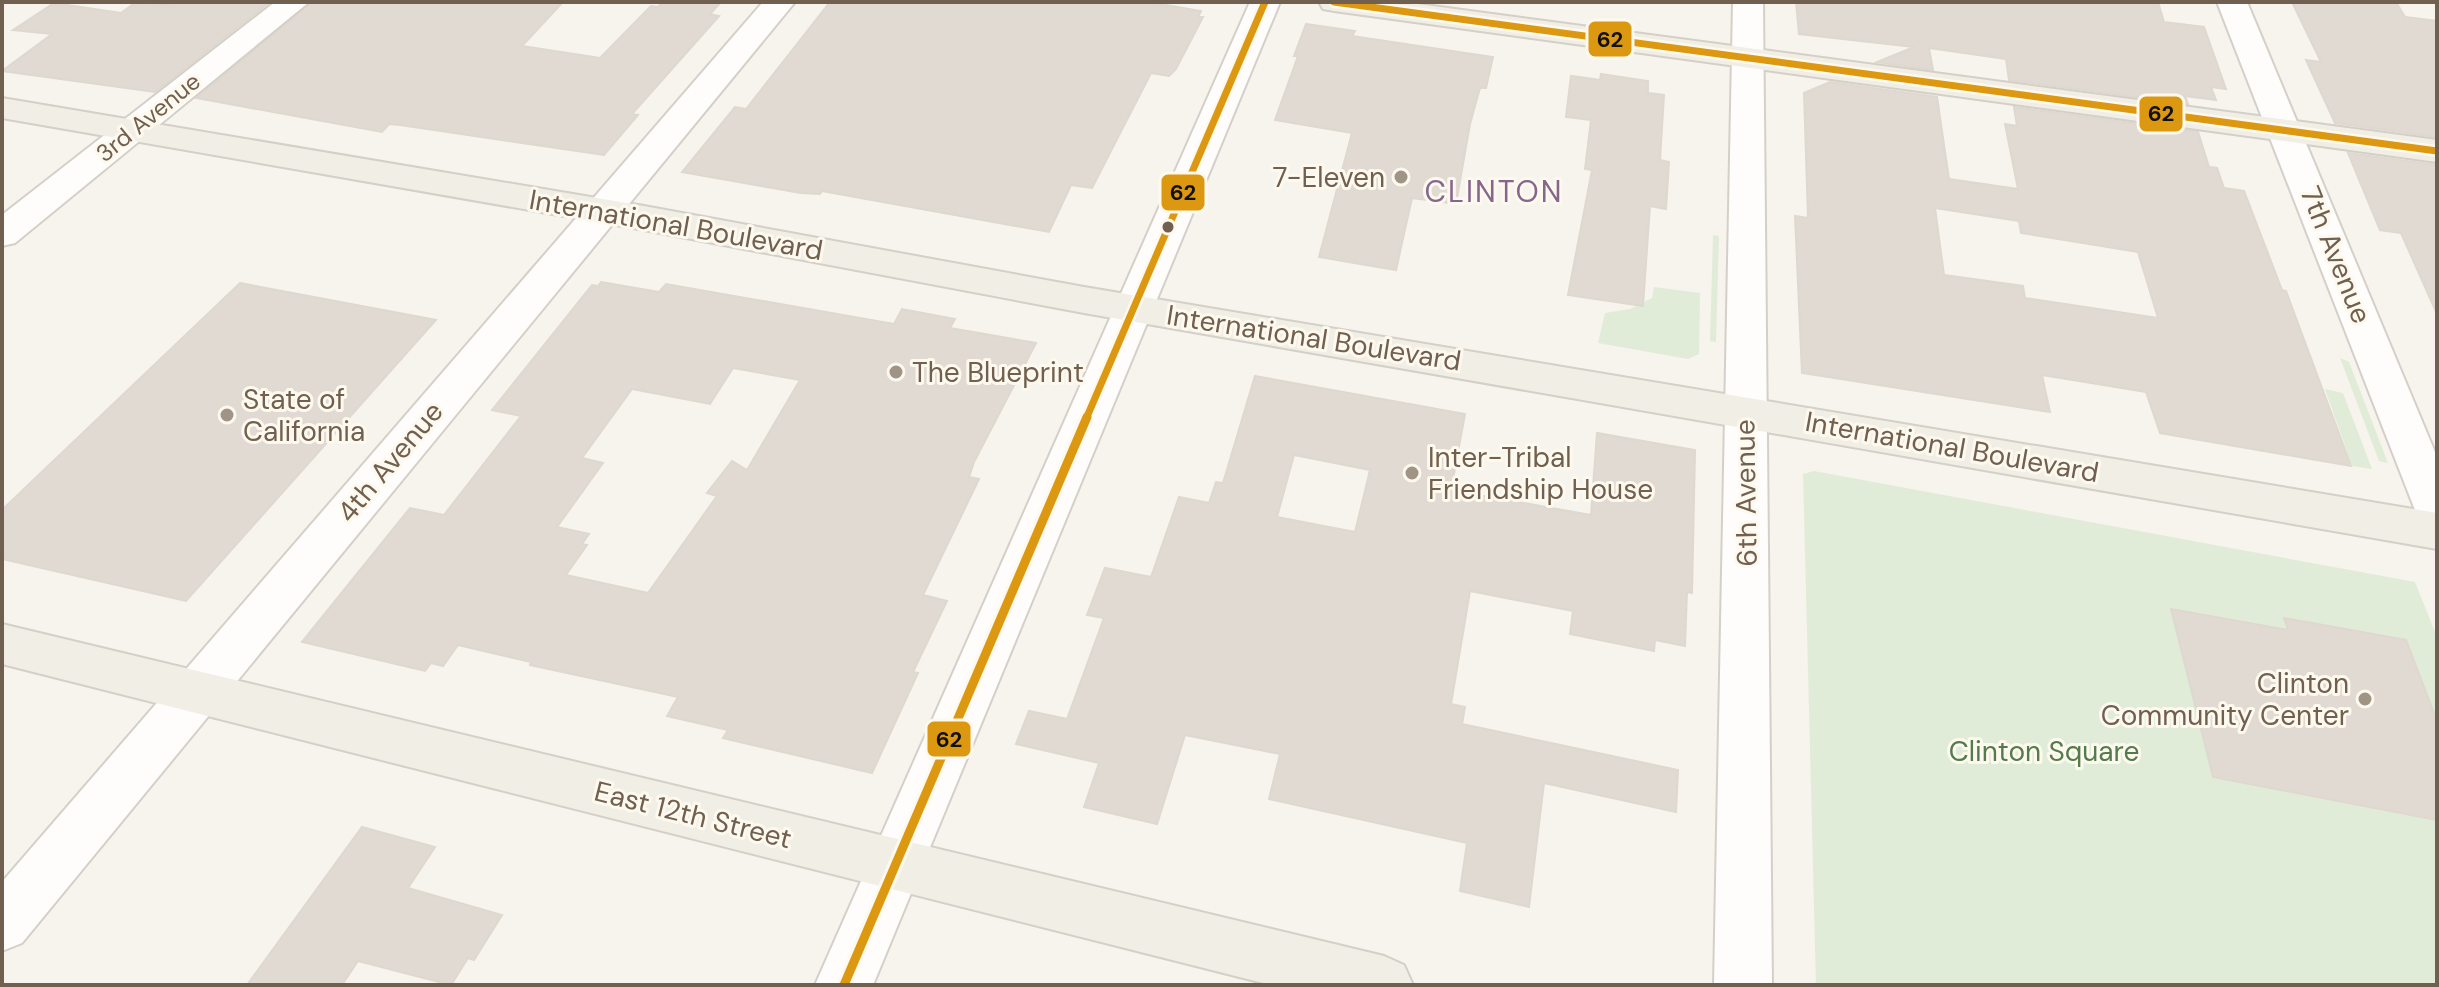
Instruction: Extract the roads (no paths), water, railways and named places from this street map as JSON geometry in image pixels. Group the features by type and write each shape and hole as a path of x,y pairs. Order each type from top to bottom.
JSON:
{"main road":[{"path":"1334,2 2437,151"},
{"name":"International Boulevard","path":"2,108 602,211 1132,308 2437,531"},
{"name":"East 12th Street","path":"2,644 1384,985"}],"street":[{"name":"3rd Avenue","path":"2,234 294,2"},
{"name":"4th Avenue","path":"2,924 780,2"},
{"path":"844,985 1265,2"},
{"name":"6th Avenue","path":"1743,985 1748,476 1745,411 1748,2"},
{"name":"7th Avenue","path":"2232,2 2437,510"}],"place":[{"name":"7-Eleven","path":"1401,177"},
{"name":"The Blueprint","path":"896,372"},
{"name":"State of California","path":"227,415"},
{"name":"Inter-Tribal Friendship House","path":"1412,473"},
{"name":"Clinton Community Center","path":"2365,699"}],"district":[{"name":"CLINTON","path":"1494,191"}],"park label":[{"name":"Clinton Square","path":"2044,751"}]}
